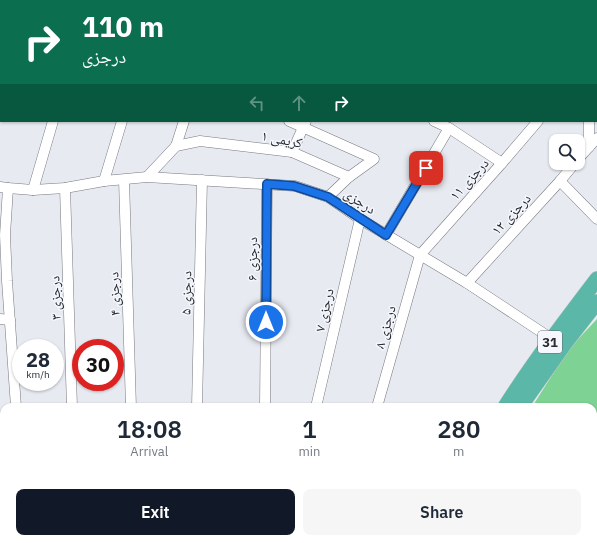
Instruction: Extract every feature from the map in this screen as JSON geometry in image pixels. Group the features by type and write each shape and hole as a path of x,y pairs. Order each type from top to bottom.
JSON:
{"highway":[{"name":"31","path":"508,403 552,339 597,279"},
{"name":"31","path":"523,403 566,342 597,302"}],"street":[{"path":"33,190 53,122"},
{"path":"104,181 122,122"},
{"path":"147,177 176,146 184,122"},
{"path":"294,122 305,124 374,159 349,177 328,197"},
{"path":"436,122 450,128 502,164"},
{"name":"درجزی ۱۱","path":"420,255 502,164 537,122"},
{"path":"588,122 589,147"},
{"path":"292,152 305,124"},
{"path":"386,235 450,128"},
{"path":"585,152 597,138"},
{"name":"کریمی ۱","path":"176,146 200,141 292,152 349,177"},
{"name":"درجزی ۱۲","path":"466,283 569,170"},
{"name":"درجزی","path":"4,187 33,190 65,188 104,181 147,177 294,186 328,197 360,219 466,283 552,339"},
{"name":"درجزی ۴","path":"124,180 131,403"},
{"name":"درجزی ۵","path":"197,403 202,180"},
{"path":"560,181 597,219"},
{"name":"درجزی ۶","path":"265,403 267,184"},
{"path":"4,187 3,234 5,320 15,403"},
{"name":"درجزی ۳","path":"65,188 72,403"},
{"name":"درجزی ۷","path":"317,403 360,219"},
{"name":"درجزی ۸","path":"378,403 420,255"}],"green space":[{"path":"597,319 597,403 535,403 568,350"}],"route":[{"path":"266,322 267,184 294,186 328,197 386,235 426,168"}]}
